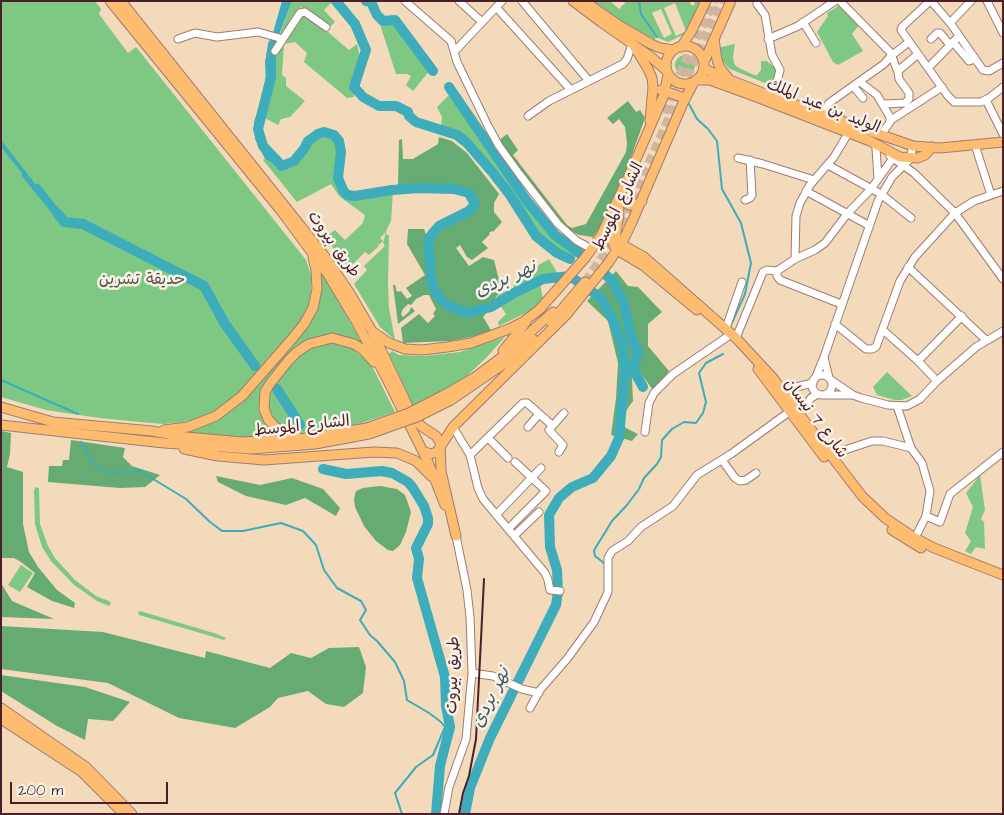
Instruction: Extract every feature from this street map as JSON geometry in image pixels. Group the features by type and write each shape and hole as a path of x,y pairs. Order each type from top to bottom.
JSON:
{"main road":[{"name":"طريق بيروت","path":"110,1 311,250 327,273 356,321 423,451 456,536"},
{"name":"طريق بيروت","path":"121,1 323,254 372,331 412,415 421,426 439,439 441,445 441,472 456,536"},
{"path":"573,1 652,57 673,81 681,84 696,81 730,1"},
{"path":"584,1 613,22 660,48 689,47 697,51 704,65"},
{"path":"667,72 666,61 690,32 706,1"},
{"path":"714,39 716,60 729,79"},
{"path":"632,44 648,69 653,88 649,129"},
{"name":"الوليد بن عبد الملك","path":"704,65 729,79 773,97 913,146 932,147 1003,142"},
{"name":"الشارع الموسط","path":"372,331 384,341 399,348 410,350 434,349 471,343 509,329 531,316 546,304 601,236 619,199 665,91 667,72"},
{"name":"الشارع الموسط","path":"1,425 164,443 244,448 315,444 417,417 529,347 567,314 618,245 642,201 686,98 696,81"},
{"name":"الوليد بن عبد الملك","path":"696,81 714,82 849,132 907,162 925,155 932,147"},
{"path":"653,88 686,98"},
{"path":"618,245 619,199 628,205 636,205 642,201"},
{"name":"شارع 7 نيسان","path":"601,236 649,261 762,365 795,415 858,499 889,529 932,554 1003,581"},
{"path":"152,431 188,427 216,416 242,396 292,339 304,324 313,308 317,289 316,270 311,250"},
{"name":"الشارع الموسط","path":"441,445 453,427 529,347 558,314 583,281 521,342 449,397"},
{"path":"494,363 531,316"},
{"path":"302,439 275,427 268,419 264,408 265,392 273,378 297,352 310,344 324,339 344,340 362,349 386,377"},
{"name":"الشارع الموسط","path":"1,407 53,422 234,441 272,442 368,431"},
{"name":"شارع 7 نيسان","path":"795,415 869,504 889,521 934,548 1003,575"},
{"path":"164,443 193,451 264,460 374,452 397,453 416,461 436,481"},
{"path":"423,451 434,454 441,445"},
{"path":"1,708 86,766 132,814"},
{"path":"1,719 82,772 124,814"}],"street":[{"path":"404,1 448,39 488,126 506,156 558,224 577,241 592,249"},
{"path":"459,1 482,22"},
{"path":"455,51 502,1"},
{"path":"522,1 589,81"},
{"path":"768,39 803,22 835,1"},
{"path":"840,1 888,49 898,71 899,79 909,93 909,99 903,103 884,104"},
{"path":"1003,63 989,71 985,71 950,23 930,1 901,28 909,42 954,102 981,102 1003,87"},
{"path":"950,23 971,1"},
{"path":"988,1 1003,33"},
{"path":"757,4 765,15 772,55 780,70 773,97"},
{"path":"496,7 571,90"},
{"path":"275,51 298,15 303,12 326,27"},
{"path":"803,22 816,44"},
{"path":"178,39 196,33 217,37 258,32 283,39"},
{"path":"931,39 937,33 940,33 969,61 975,59"},
{"path":"928,68 952,46 959,36"},
{"path":"822,114 827,105 884,64 909,42"},
{"path":"528,116 550,100 624,63 632,44"},
{"path":"898,71 918,54"},
{"path":"857,84 863,98"},
{"path":"857,84 878,95 891,120"},
{"path":"881,135 891,120 942,86"},
{"path":"986,100 1003,134"},
{"path":"795,260 796,216 800,203 806,191 828,165 849,132"},
{"path":"858,136 893,158 907,162 955,213 1003,279"},
{"path":"975,145 991,195"},
{"path":"913,146 907,162 892,177 881,194 868,225 824,357 814,381 814,389 821,394 852,395 870,401 907,406 916,402 967,354 986,340 1003,331"},
{"path":"876,148 878,180"},
{"path":"738,158 814,180"},
{"path":"645,432 649,403 654,393 673,374 730,334 763,272 767,270 777,271 822,246 847,214 872,188 893,158"},
{"path":"744,200 752,195 750,160"},
{"path":"828,165 872,188 911,218"},
{"path":"806,191 868,225"},
{"path":"834,324 868,349 878,345 900,281 908,267 955,213 974,201 1003,191"},
{"path":"908,267 986,340"},
{"path":"777,271 777,276 780,280 841,304"},
{"path":"730,334 742,282"},
{"path":"918,361 962,316"},
{"path":"883,330 937,381"},
{"path":"530,708 538,693 567,659 594,622 608,592 609,554 628,541 641,527 673,506 697,475 795,415 811,398 831,389 824,357"},
{"path":"780,393 814,381 822,375 852,395"},
{"path":"470,455 523,403 527,403 552,425"},
{"path":"897,406 911,448 922,463 926,473 930,491 926,516 915,538"},
{"path":"559,452 563,445 550,432 552,425 564,413"},
{"path":"528,427 539,414"},
{"path":"453,427 470,455 481,494 545,573 550,590 560,591"},
{"path":"488,438 508,458"},
{"path":"842,451 872,441 883,441 911,448"},
{"path":"926,516 940,522 950,494 1003,452"},
{"path":"722,460 735,478 740,481 756,474"},
{"path":"508,529 546,491 516,462"},
{"path":"496,514 540,468"},
{"path":"514,536 539,512"},
{"name":"طريق بيروت","path":"444,814 449,787 466,740 472,673 467,590 456,536"},
{"path":"472,673 493,676 522,689 538,693"}],"green space":[{"name":"حديقة تشرين","path":"1,1 95,1 101,9 99,14 128,53 136,47 306,260 311,275 311,291 309,305 302,321 241,391 215,412 191,421 164,424 99,418 46,410 1,397"},
{"path":"292,1 333,1 324,10 335,22 331,26 301,7 277,42"},
{"path":"591,1 610,1 619,9 625,3 624,1 689,1 692,6 695,4 694,1 702,1 687,33 668,42 656,37 655,40 610,15","holes":["675,3 686,31 676,36 664,8","661,9 672,34 664,38 652,13"]},
{"path":"840,5 859,25 852,34 863,51 838,65 833,62 817,32 828,16 827,13"},
{"path":"308,15 349,50 357,44 360,57 353,86 354,97 347,98 304,62 307,53 295,42 284,44 282,75 286,78 286,86 305,101 290,117 281,119 278,125 263,117 273,77 274,52 299,16"},
{"path":"378,18 383,22 394,22 431,69 413,91 406,85 411,76 396,74"},
{"path":"735,44 733,57 737,67 757,75 761,70 761,61 767,61 775,68 776,72 772,81 765,83 730,69 721,59 721,47"},
{"path":"685,55 692,58 695,65 692,72 685,75 678,72 675,65 678,58"},
{"path":"452,92 477,134 525,202 554,237 577,256 575,258 557,253 536,235 512,197 468,143 455,133 441,128 442,117 437,107"},
{"path":"628,101 636,112 640,110 645,118 611,213 593,237 579,235 564,227 498,141 507,134 518,150 513,155 567,225 572,228 586,224 626,152 625,127 619,119 613,124 607,118"},
{"path":"324,132 334,135 339,141 341,152 337,179 350,200 393,191 391,221 386,231 387,235 389,235 389,308 395,340 380,327 354,284 367,270 364,266 385,246 383,243 386,232 380,238 383,241 379,245 376,242 379,246 369,255 365,252 351,266 350,270 325,237 335,230 345,240 363,223 365,215 339,196 331,184 297,202 263,160 265,159 280,168 294,161 308,141"},
{"path":"439,137 452,141 467,153 499,194 494,203 494,212 502,222 482,242 488,248 472,260 467,257 460,245 456,248 469,266 483,257 494,260 501,288 491,307 483,317 491,330 475,336 450,341 403,343 401,328 419,314 428,323 435,316 433,314 436,309 429,295 424,295 403,309 401,314 403,317 409,312 411,307 415,311 398,324 393,285 395,285 397,292 401,291 407,299 412,296 406,288 425,275 407,244 408,229 424,229 429,241 433,233 440,227 465,217 475,206 477,199 471,189 458,186 398,186 399,140 402,139 403,159 413,159 438,144"},
{"path":"549,259 558,274 543,276 495,301 498,295 513,288 517,278"},
{"path":"320,270 364,346 347,338 297,351 261,403 286,437 218,437 182,433 216,420 308,326 321,288"},
{"path":"616,271 628,286 638,287 662,312 648,324 648,346 669,371 653,390 642,375 632,378 633,401 625,412 624,427 638,434 632,441 611,435 618,363 608,321 587,301"},
{"path":"540,283 543,299 530,311 499,326 498,322 506,314 500,305"},
{"path":"505,337 467,376 454,385 413,406 389,354 392,351 399,355 423,356 460,352"},
{"path":"333,342 349,346 367,361 373,368 395,412 344,429 304,436 277,425 268,410 270,390 304,352 315,346"},
{"path":"887,372 912,396 902,400 895,400 877,395 873,387"},
{"path":"1,431 11,433 7,467 23,472 23,524 29,552 38,567 57,590 75,603 74,608 52,601 27,587 35,573 14,558 1,557"},
{"path":"71,440 125,448 123,457 132,466 160,475 145,487 120,488 48,482 49,466 62,466 63,460 69,460"},
{"path":"980,475 985,510 981,519 984,522 985,549 976,547 971,554 965,551 971,541 965,533 973,507 966,493"},
{"path":"216,476 260,485 292,478 323,489 340,508 336,516 305,498 286,505 246,496 218,482"},
{"path":"380,486 397,489 405,495 411,512 406,532 400,545 393,551 388,550 376,541 364,526 355,507 356,491 363,488"},
{"path":"36,487 39,488 40,524 48,546 55,558 75,580 96,596 109,601 111,603 109,606 97,601 74,585 51,561 42,547 35,524 34,490"},
{"path":"21,565 33,573 20,592 8,585"},
{"path":"1,583 12,601 54,619 1,617"},
{"path":"140,611 226,638 224,640 139,615 138,612"},
{"path":"1,626 103,632 205,658 206,651 270,668 291,653 311,658 329,648 359,647 366,667 363,693 344,707 326,704 308,691 278,698 270,707 235,728 179,718 108,683 1,669"},
{"path":"1,675 85,687 130,702 113,721 88,719 85,740 57,726 1,691"}],"water":[{"path":"282,1 292,1 271,56 271,77 258,129 263,146 282,166 294,161 280,168 265,159 255,139 254,122 266,86 265,61"},
{"path":"1,140 36,185 38,183 68,220 63,227 1,147"}],"waterway":[{"path":"336,1 355,24 366,50 354,87 363,97 379,106 396,106 408,112 409,116 416,122 457,135 467,143 493,173 510,195 536,236 557,253 570,259"},
{"path":"366,1 371,2 377,15 383,21 395,20 433,71"},
{"path":"639,1 641,14 657,37"},
{"name":"نهر بردى","path":"273,44 271,77 258,129 263,146 282,166 294,161 308,141 324,132 334,135 339,141 341,152 338,178 347,195 355,196 419,188 454,189 469,193 475,204 469,211 439,226 428,241 432,285 439,297 448,306 468,313 491,307 543,279 570,276 601,298 612,318 622,344 625,370 619,438 611,456 593,478 572,487 559,498 549,515 550,547 557,570 558,592 556,605 490,738 470,788 465,814"},
{"path":"449,87 527,201 555,235 582,255"},
{"path":"689,104 697,119 717,141 722,189 741,223 751,263 745,294 731,325"},
{"path":"58,214 64,222 83,224 204,286 225,324 255,366"},
{"path":"603,272 613,282 624,304 631,337 638,352 633,369 643,387"},
{"path":"604,563 595,556 594,551 596,547 612,521 627,505 639,489 644,478 657,464 661,457 662,440 672,429 684,422 696,423 703,413 706,402 699,373 706,363 723,354"},
{"path":"1,380 78,414"},
{"path":"277,389 300,425"},
{"path":"81,442 92,462 102,471 119,473 140,471 186,499 222,531 243,531 281,523 303,531 316,545 324,570 337,588 361,601 366,610 360,620 370,635 395,662 404,681 407,700 429,713 445,727 433,755 416,767 395,793 402,814"},
{"path":"323,469 346,474 382,471 392,473 408,482 413,488 424,506 428,518 428,524 416,548 419,559 417,578 445,677 446,706 450,727 440,766 436,814"}],"tunnel":[{"path":"664,113 714,1"},
{"path":"585,282 608,249 622,224 721,1"}],"railway":[{"path":"459,814 476,739 484,579"}]}
